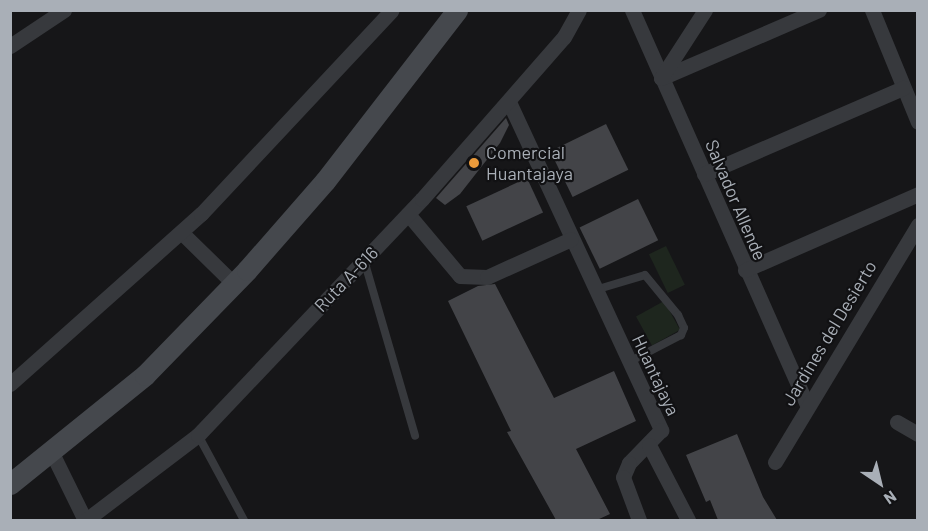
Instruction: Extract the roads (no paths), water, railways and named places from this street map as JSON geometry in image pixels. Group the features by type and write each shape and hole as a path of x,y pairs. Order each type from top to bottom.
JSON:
{"main road":[{"path":"10,484 145,375 234,284 325,182 457,10"}],"street":[{"path":"10,46 64,10"},
{"path":"10,384 183,232 392,10"},
{"name":"Ruta A-616","path":"85,520 198,435 408,214 509,102 564,37 579,10"},
{"name":"Salvador Allende","path":"632,10 745,270 807,404"},
{"path":"661,78 705,10"},
{"path":"661,78 819,10"},
{"path":"872,10 918,122"},
{"path":"704,174 903,88"},
{"name":"Huantajaya","path":"509,102 661,430 649,445 629,463 623,477 639,520"},
{"path":"745,270 918,194"},
{"path":"408,214 460,276 487,276 571,239"},
{"name":"Jardines del Desierto","path":"775,462 807,404 918,225"},
{"path":"183,232 234,284"},
{"path":"897,422 918,434"},
{"path":"649,445 688,520"},
{"path":"51,450 85,520"}],"lane":[{"path":"364,260 415,435"},
{"path":"595,290 645,274 678,315 684,328 681,335 629,362"},
{"path":"198,435 244,520"}],"place":[{"name":"Comercial Huantajaya","path":"474,163"}]}
